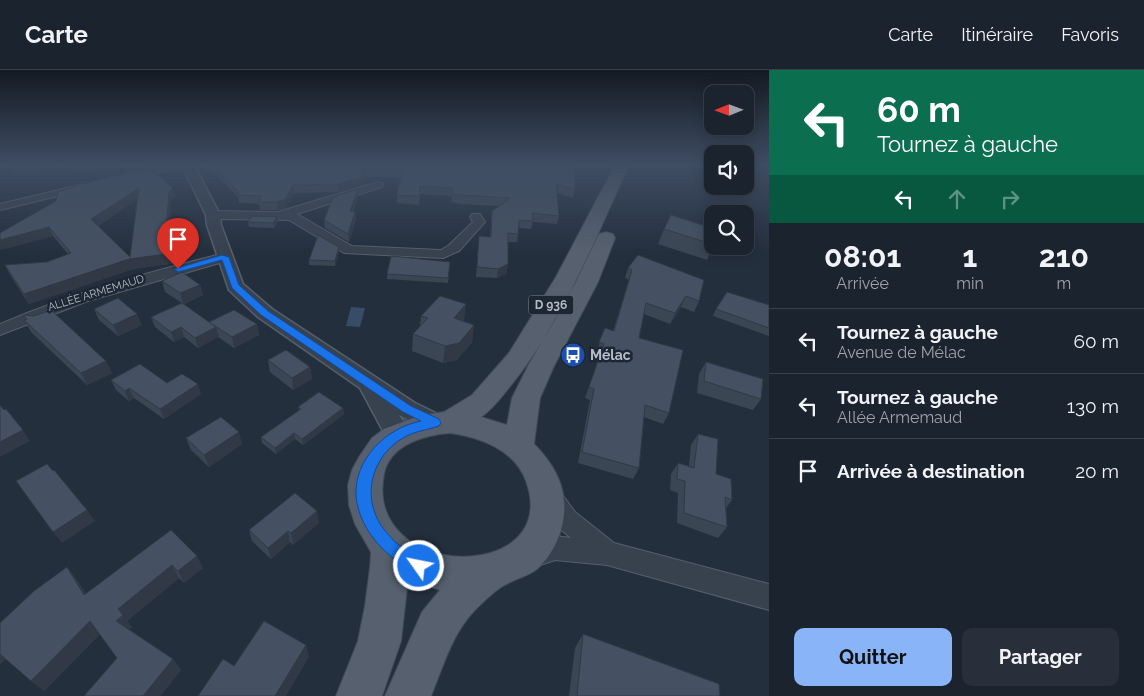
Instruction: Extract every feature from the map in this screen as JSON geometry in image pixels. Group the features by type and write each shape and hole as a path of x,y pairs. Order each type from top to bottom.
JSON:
{"main road":[{"name":"D 936","path":"443,422 482,402 519,358 567,277 607,194"},
{"name":"D 936","path":"518,447 526,398 586,282 625,194"},
{"path":"408,696 437,627 459,598 503,567 538,542 548,518 547,493 541,476 531,460 518,447 497,434 474,426 443,422 416,427 398,435 378,450 366,472 364,497 371,523 390,547 419,566 453,575 503,567"},
{"path":"359,696 381,643 387,607 390,547"}],"street":[{"path":"0,207 55,194"},
{"path":"203,194 213,215 224,257 235,286 265,313 370,385 407,409 443,422"},
{"path":"280,216 349,194"},
{"path":"213,215 292,216 349,250 443,254 454,248 479,222 476,216"},
{"name":"ALLÉE ARMEMAUD","path":"0,330 40,311 102,291 224,257"},
{"path":"370,385 398,435"},
{"path":"547,493 566,519 607,553"},
{"path":"503,567 555,548 607,553 769,597"}],"water":[{"path":"351,307 365,308 360,327 346,326"}],"building":[{"path":"58,194 129,194 91,219 130,257 138,194 169,194 166,232 174,253 129,259 24,294 5,265 47,262 71,253 49,227 0,240 0,233 56,201"},
{"path":"288,194 285,199 277,202 259,202 262,196 238,195"},
{"path":"342,194 356,194 350,211 355,212 348,234 324,220 333,197"},
{"path":"397,194 419,194 419,196"},
{"path":"455,194 557,194 559,216 532,213 533,221 519,220 518,234 508,233 508,264 498,269 477,267 479,236 491,237 492,211 511,198"},
{"path":"671,215 704,225 704,242 664,229"},
{"path":"252,216 277,217 273,223 248,222"},
{"path":"318,235 339,247 335,261 309,260"},
{"path":"638,255 704,280 699,301 686,296 675,313 646,303 639,338 683,350 669,413 645,405 639,468 582,452 594,389 589,387 604,344 599,342 605,328 614,331 632,270 628,268"},
{"path":"391,256 450,262 448,278 387,274"},
{"path":"182,272 200,285 180,293 162,281"},
{"path":"727,292 769,305 769,328 716,309"},
{"path":"440,296 466,304 454,318 474,325 459,343 445,346 413,334 428,318 421,316"},
{"path":"118,298 137,314 113,325 94,309"},
{"path":"182,303 216,327 195,338 181,327 171,332 151,317"},
{"path":"51,310 106,361 81,373 24,320 27,319 23,315 34,316"},
{"path":"234,310 257,324 232,337 209,322"},
{"path":"286,350 310,367 292,378 268,360"},
{"path":"706,362 763,379 761,399 704,381"},
{"path":"140,364 167,383 182,374 198,384 160,409 129,388 125,391 111,380"},
{"path":"319,392 343,408 302,439 294,433 275,448 261,437 301,409 298,407"},
{"path":"0,405 4,410 6,409 23,430 0,442"},
{"path":"221,417 239,432 204,455 186,438"},
{"path":"698,434 718,439 716,474 731,479 732,500 725,497 727,527 684,513 685,481 677,479 678,463 694,468"},
{"path":"47,464 87,510 53,532 16,481"},
{"path":"295,493 317,511 291,533 288,531 268,548 249,530"},
{"path":"171,530 197,556 178,571 172,565 118,609 123,615 116,621 173,659 143,696 84,696 117,658 90,621 31,681 0,654 0,623 34,591 67,567 84,595"},
{"path":"264,621 306,645 275,696 198,696 223,659 234,666"},
{"path":"583,634 719,684 720,696 577,696"}],"place":[{"name":"Mélac","path":"573,355"}],"route":[{"path":"178,269 224,257 235,286 265,313 407,409 435,423 416,427 398,435 378,450 366,472 364,497 371,523 390,547 419,566"}]}
